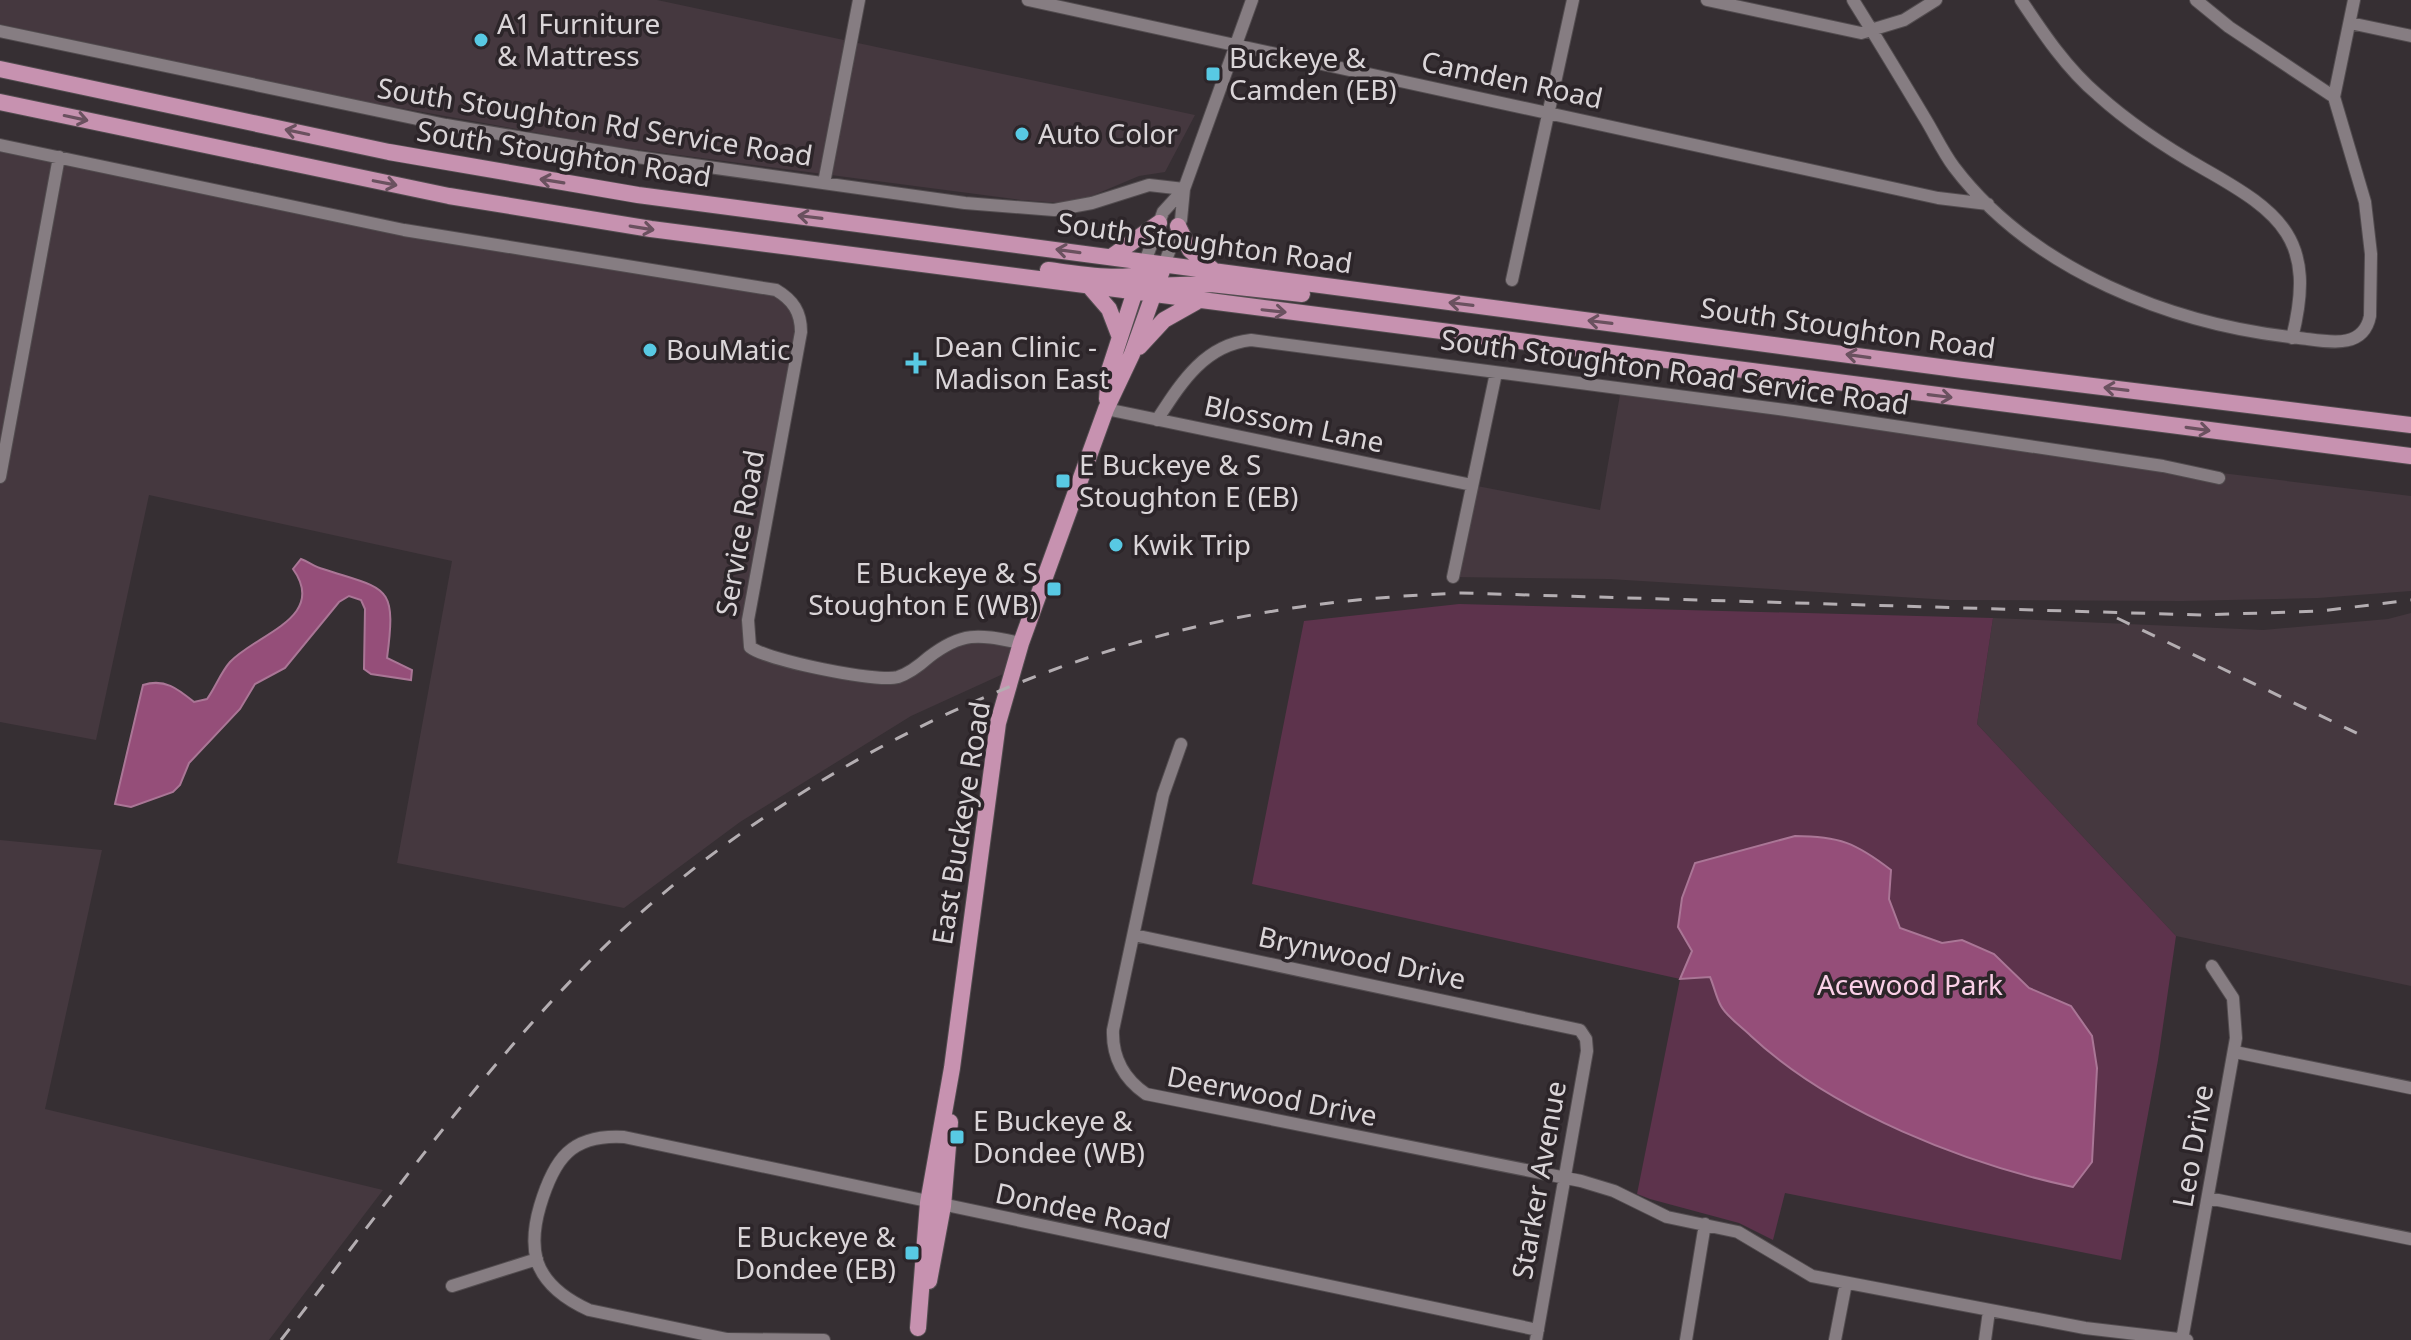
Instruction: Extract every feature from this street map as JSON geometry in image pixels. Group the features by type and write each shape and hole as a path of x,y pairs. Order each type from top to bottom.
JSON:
{"main road":[{"name":"South Stoughton Road","path":"0,69 373,149 539,179 1111,257 1143,268 1164,265 1214,271 2360,419 2411,422"},
{"name":"South Stoughton Road","path":"0,102 449,196 651,229 1090,287 1134,292 1156,290 1196,302 2411,456"},
{"path":"1111,257 1159,223"},
{"path":"1178,226 1190,250 1214,271"},
{"path":"850,257 882,252 1072,273 1143,268"},
{"name":"East Buckeye Road","path":"917,1334 998,723 1021,643 1106,409 1132,354 1164,265"},
{"name":"East Buckeye Road","path":"1106,409 1109,371 1143,268"},
{"path":"1156,290 1211,284 1309,294 1416,298"},
{"path":"1090,287 1114,319 1119,335"},
{"path":"1132,354 1164,320 1196,302"}],"street":[{"path":"824,183 859,0"},
{"name":"Camden Road","path":"1028,0 1938,198 1988,204"},
{"path":"1164,265 1178,226 1184,189 1252,0"},
{"path":"1512,280 1573,0"},
{"path":"1707,0 1835,29 1872,31 1904,20 1936,0"},
{"path":"1853,0 1949,161 1988,204 2103,286 2152,306 2248,331 2336,342 2356,339 2366,330 2370,316 2371,254 2365,202 2334,97 2354,0"},
{"path":"2021,0 2064,59 2098,96 2170,149 2247,192 2274,213 2291,242 2300,273 2300,309 2292,338"},
{"path":"2196,0 2229,27 2334,97"},
{"path":"2350,23 2411,36"},
{"name":"South Stoughton Rd Service Road","path":"0,31 446,125 824,183 1046,210 1092,203 1149,185 1184,189"},
{"path":"0,145 59,157 0,477"},
{"name":"Service Road","path":"59,157 404,230 615,266 765,287 781,293 793,304 800,317 801,332 748,620 746,634 750,647 770,656 884,680 908,673 954,639 986,637 1021,643"},
{"path":"1143,268 1163,212 1184,189"},
{"name":"South Stoughton Road Service Road","path":"1157,420 1201,362 1219,347 1235,342 1301,345 1792,411 2163,466 2219,478"},
{"path":"1453,577 1496,373"},
{"name":"Blossom Lane","path":"1106,409 1472,485"},
{"name":"Deerwood Drive","path":"1181,744 1163,795 1113,1039 1123,1071 1146,1094 1614,1191 1667,1217 1738,1232 1812,1276 2085,1328"},
{"name":"Brynwood Drive","path":"1134,935 1580,1030"},
{"name":"Leo Drive","path":"2184,1340 2235,1052 2237,1013 2233,998 2212,966"},
{"name":"Starker Avenue","path":"1537,1335 1587,1047 1580,1030"},
{"path":"2235,1052 2411,1088"},
{"name":"Dondee Road","path":"537,1259 537,1215 548,1178 559,1159 573,1147 605,1136 624,1137 1537,1335"},
{"path":"2208,1198 2411,1239"},
{"path":"1686,1340 1705,1224"},
{"path":"452,1286 537,1259 559,1292 589,1310 727,1339 824,1340"},
{"path":"1835,1340 1846,1283"},
{"path":"1985,1340 1989,1311"},
{"path":"2085,1328 2184,1340"},
{"path":"2085,1328 2116,1340"}],"shaded area":[{"path":"0,0 657,0 1195,115 1165,172 1139,176 1082,200 1061,203 1021,200 611,146 356,100 0,24"},
{"path":"0,145 404,230 765,287 798,312 750,647 884,680 954,639 1021,643 1014,669 911,716 740,822 624,908 397,863 452,561 149,495 96,740 0,722"},
{"path":"1621,389 2163,466 2411,496 2411,591 2318,598 2182,601 1950,600 1609,579 1453,577 1472,485 1600,510"},
{"path":"301,559 361,581 383,593 390,615 387,658 412,670 411,680 371,674 364,669 365,609 361,600 349,596 339,602 285,668 255,684 240,709 189,763 180,785 173,792 131,807 115,804 143,685 165,684 194,702 207,699 230,662 295,613 302,600 301,586 293,569"},
{"path":"2411,613 2411,986 2176,936 1977,724 1993,618 2263,630 2388,619"},
{"path":"1795,836 1835,840 1867,853 1891,870 1889,899 1900,928 1942,943 1962,940 1994,954 2029,988 2071,1006 2092,1036 2097,1068 2092,1162 2073,1187 1945,1149 1860,1111 1784,1063 1735,1022 1721,1006 1710,977 1680,979 1692,951 1678,927 1682,898 1695,863"},
{"path":"0,840 102,850 45,1109 383,1190 269,1340 0,1340"}],"green space":[{"name":"Acewood Park","path":"1459,604 1993,618 1977,724 2176,936 2158,1060 2121,1260 1785,1193 1773,1240 1739,1223 1637,1194 1680,979 1252,884 1304,621"}],"railway":[{"path":"281,1340 430,1145 508,1050 591,960 657,898 730,841 807,789 889,743 973,702 1060,667 1148,639 1236,618 1320,604 1433,594 2202,615 2321,611 2411,600"},
{"path":"2117,618 2369,739"}],"place":[{"name":"A1 Furniture & Mattress","path":"481,40"},
{"name":"Buckeye & Camden (EB)","path":"1213,74"},
{"name":"Auto Color","path":"1022,134"},
{"name":"BouMatic","path":"650,350"},
{"name":"Dean Clinic - Madison East","path":"916,363"},
{"name":"E Buckeye & S Stoughton E (EB)","path":"1063,481"},
{"name":"Kwik Trip","path":"1116,545"},
{"name":"E Buckeye & S Stoughton E (WB)","path":"1054,589"},
{"name":"E Buckeye & Dondee (WB)","path":"957,1137"},
{"name":"E Buckeye & Dondee (EB)","path":"912,1253"}]}
